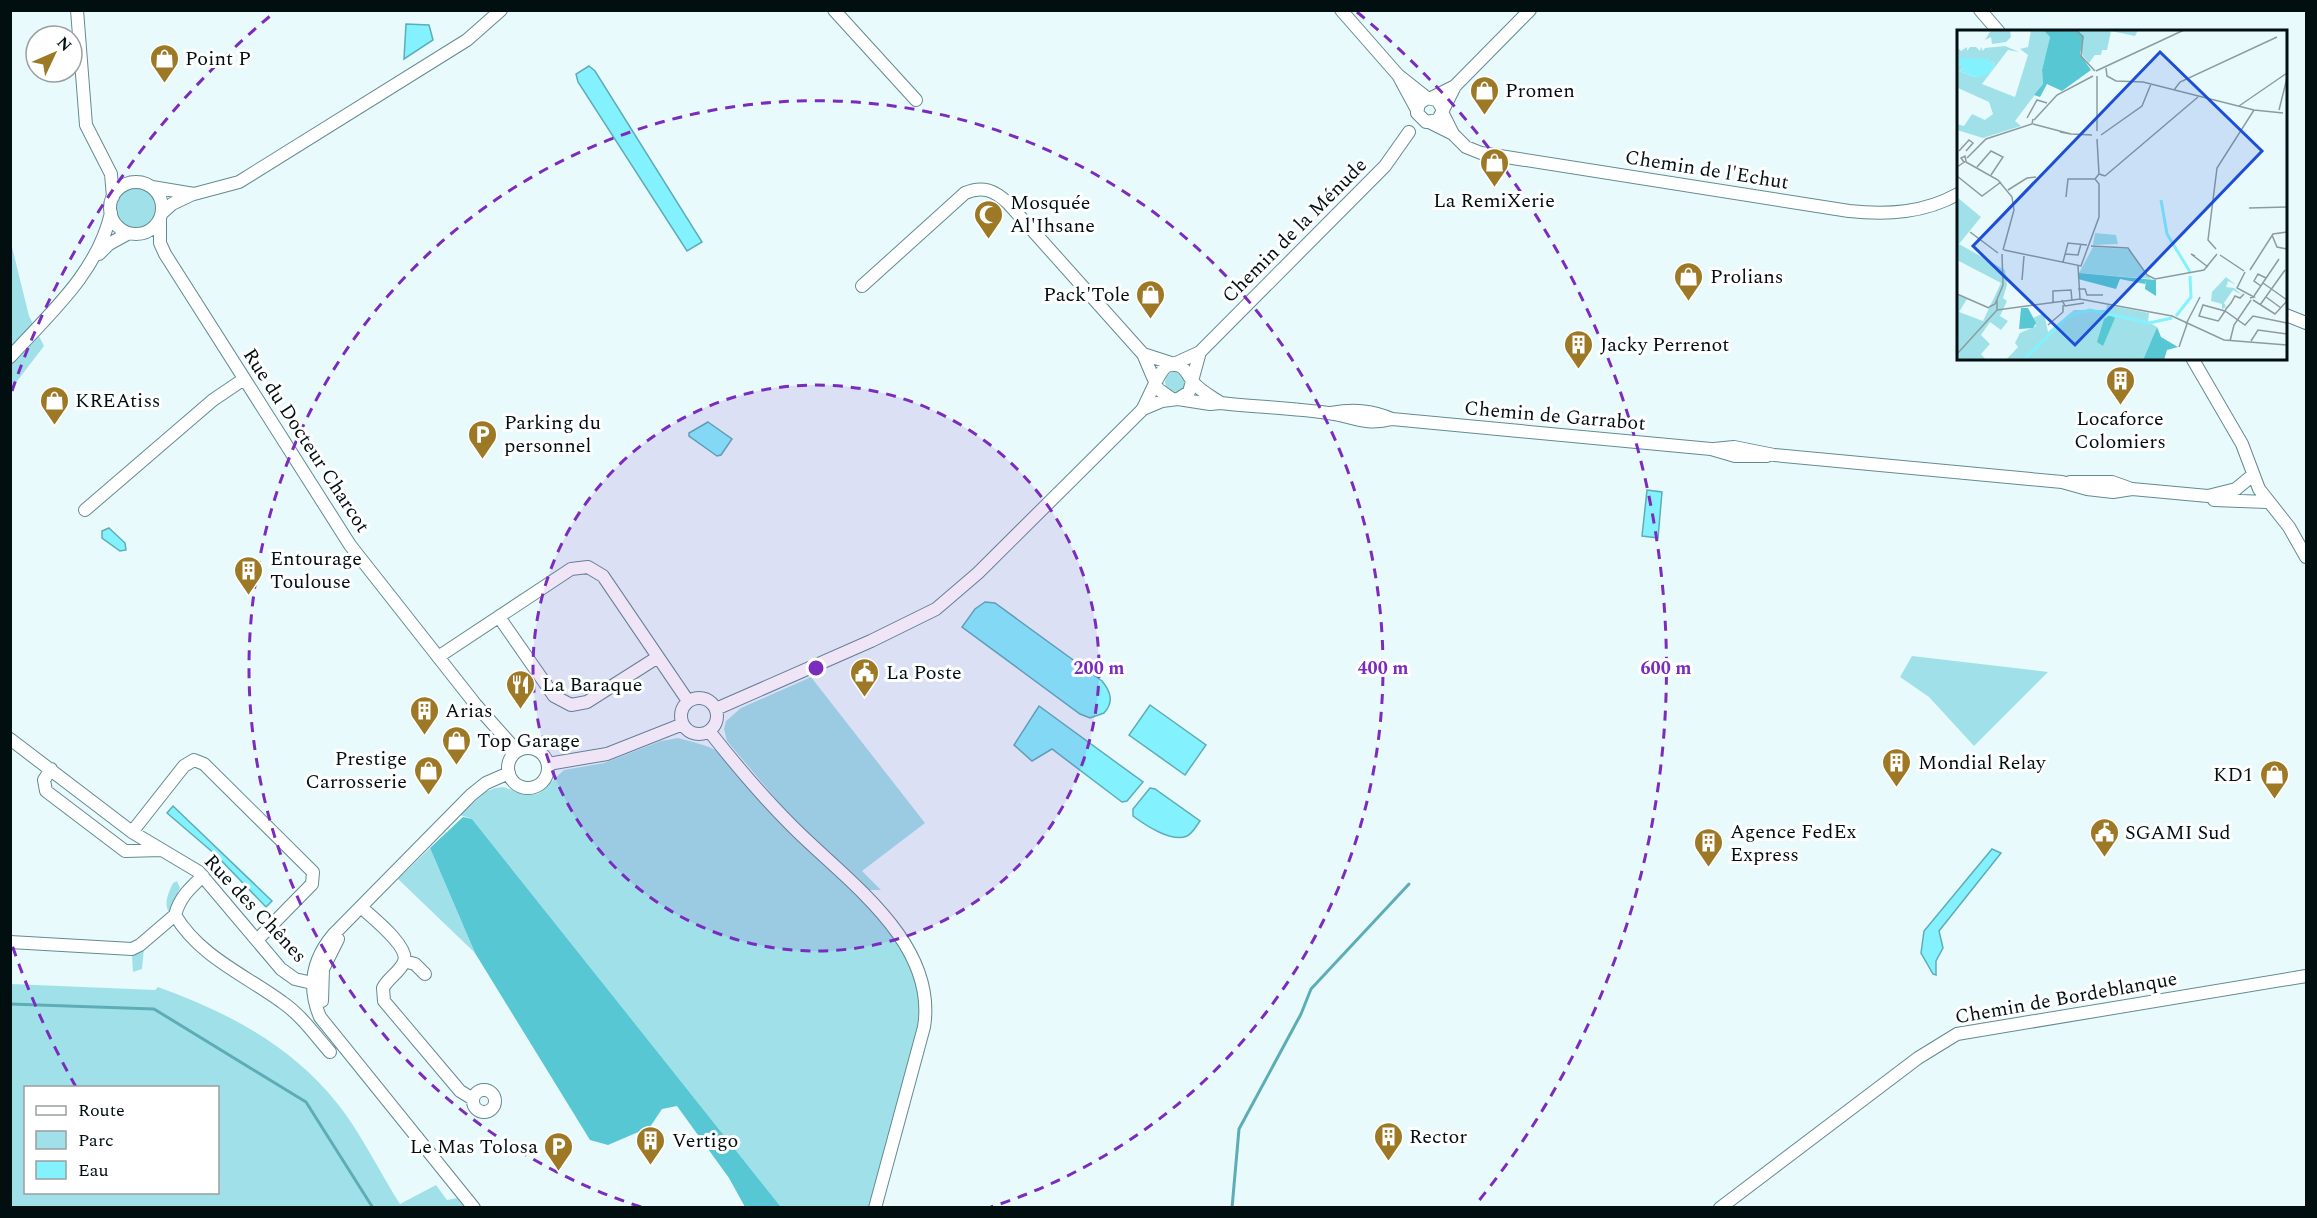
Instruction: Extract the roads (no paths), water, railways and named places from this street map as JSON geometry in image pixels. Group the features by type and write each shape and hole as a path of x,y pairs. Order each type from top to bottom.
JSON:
{"street":[{"path":"77,10 86,125 112,179 111,213 94,259"},
{"path":"10,357 109,244 130,233 150,230 172,204 194,194 228,186 250,176 467,40 501,10"},
{"path":"834,10 916,100"},
{"path":"1341,10 1398,75 1429,98 1437,100 1442,110"},
{"path":"1408,132 1438,120 1455,86 1530,10"},
{"path":"1980,10 1997,30"},
{"path":"1398,75 1417,111 1429,123"},
{"path":"1417,111 1421,101 1455,86"},
{"name":"Chemin de l'Echut","path":"1442,110 1453,134"},
{"name":"Chemin de la Ménude","path":"1174,364 1200,352 1385,166 1408,132 1417,111"},
{"name":"Chemin de l'Echut","path":"1429,123 1453,134 1466,147 1481,153 1849,211 1877,213 1912,211 1957,195"},
{"path":"105,161 123,176 136,182 194,194"},
{"path":"112,197 122,186 136,182"},
{"path":"152,187 161,200 161,216"},
{"path":"862,286 965,193 975,189 989,190 1008,203 1143,354 1161,393 1175,399"},
{"path":"111,213 118,227 130,233"},
{"name":"Rue du Docteur Charcot","path":"161,216 160,243 165,254 350,545 438,657 517,751"},
{"name":"Rue du Docteur Charcot","path":"130,233 149,242 165,254"},
{"path":"2287,315 2307,323"},
{"name":"Chemin de la Ménude","path":"1192,380 1200,352"},
{"path":"1143,354 1187,370 1192,380 1221,403"},
{"path":"2194,360 2242,444 2253,475 2267,502 2289,527 2307,557"},
{"path":"716,708 900,628 936,609 959,590 1142,410 1157,384 1161,370 1174,364"},
{"path":"85,510 213,400 244,379"},
{"path":"1142,410 1162,400 1175,399 1189,392 1192,380"},
{"name":"Chemin de Garrabot","path":"1175,399 1209,404 1221,403 1331,413 1351,420 1378,422 1392,419 1714,449 1734,447 1774,455 2062,482 2087,489 2113,492 2132,489 2208,496 2236,489 2253,475"},
{"name":"Chemin de Garrabot","path":"2208,496 2216,501 2267,502"},
{"path":"438,657 571,569 588,567 603,576 688,701"},
{"path":"499,618 554,696 571,705 587,702 658,657"},
{"path":"688,701 704,698 716,708"},
{"path":"688,701 681,714 683,724 692,733 709,732 716,724 716,708"},
{"path":"548,764 607,754 683,724"},
{"path":"709,732 776,810 881,912 908,950 919,972 926,1012 924,1027 875,1208"},
{"name":"Rue des Chênes","path":"10,739 135,834 186,863 203,876 285,972 296,979 317,986 318,1010 331,1029 474,1208"},
{"path":"526,748 544,755 548,764 544,781 537,786 520,786 508,773 511,757 517,751 526,748"},
{"path":"134,851 139,844 135,834 184,766 194,760 204,764 313,872 312,884 257,940"},
{"path":"51,769 44,783 50,795 123,850 161,850"},
{"path":"317,986 318,956 333,935 344,927 478,788 508,773"},
{"path":"10,942 132,949 140,945 175,915 182,897 203,876"},
{"path":"362,908 401,946 404,961 384,986 384,1001 460,1091 473,1100"},
{"path":"175,915 200,946 295,1012 330,1052"},
{"path":"317,986 316,981 344,927"},
{"path":"404,961 416,965 425,974"},
{"name":"Chemin de Bordeblanque","path":"1720,1208 1926,1052 1957,1035 2307,976"}],"water":[{"path":"406,24 429,25 433,40 404,59"},
{"path":"589,66 595,71 702,242 687,251 578,82 576,74"},
{"path":"708,422 732,439 721,455 717,456 689,436 689,433"},
{"path":"1647,490 1662,492 1658,538 1642,536"},
{"path":"109,528 125,543 126,550 120,551 102,538 102,531"},
{"path":"985,602 995,603 1102,681 1110,697 1109,705 1104,713 1090,718 1080,714 962,627 975,609"},
{"path":"1150,705 1206,745 1185,775 1129,735"},
{"path":"1039,706 1143,782 1127,801 1122,802 1052,749 1032,761 1014,745"},
{"path":"1150,788 1155,789 1200,821 1191,833 1181,838 1166,835 1133,816 1133,809"},
{"path":"173,806 272,901 266,907 216,855 167,813"},
{"path":"1992,849 2001,853 1939,931 1943,948 1936,961 1936,975 1933,974 1921,953 1924,931"}],"waterway":[{"path":"1232,1208 1239,1129 1301,1014 1311,989 1409,884"},
{"path":"10,1004 154,1009 306,1102 373,1208"}],"place":[{"name":"Point P","path":"164,84"},
{"name":"Promen","path":"1484,116"},
{"name":"La RemiXerie","path":"1494,188"},
{"name":"Mosquée Al'Ihsane","path":"989,240"},
{"name":"Prolians","path":"1689,302"},
{"name":"Pack'Tole","path":"1151,320"},
{"name":"Jacky Perrenot","path":"1579,370"},
{"name":"Locaforce Colomiers","path":"2120,406"},
{"name":"KREAtiss","path":"54,426"},
{"name":"Parking du personnel","path":"483,460"},
{"name":"Entourage Toulouse","path":"249,596"},
{"name":"La Poste","path":"865,698"},
{"name":"La Baraque","path":"521,710"},
{"name":"Arias","path":"424,736"},
{"name":"Top Garage","path":"456,766"},
{"name":"Mondial Relay","path":"1897,788"},
{"name":"Prestige Carrosserie","path":"428,796"},
{"name":"KD1","path":"2274,800"},
{"name":"SGAMI Sud","path":"2104,858"},
{"name":"Agence FedEx Express","path":"1709,868"},
{"name":"Rector","path":"1388,1162"},
{"name":"Vertigo","path":"651,1166"},
{"name":"Le Mas Tolosa","path":"559,1172"}]}
